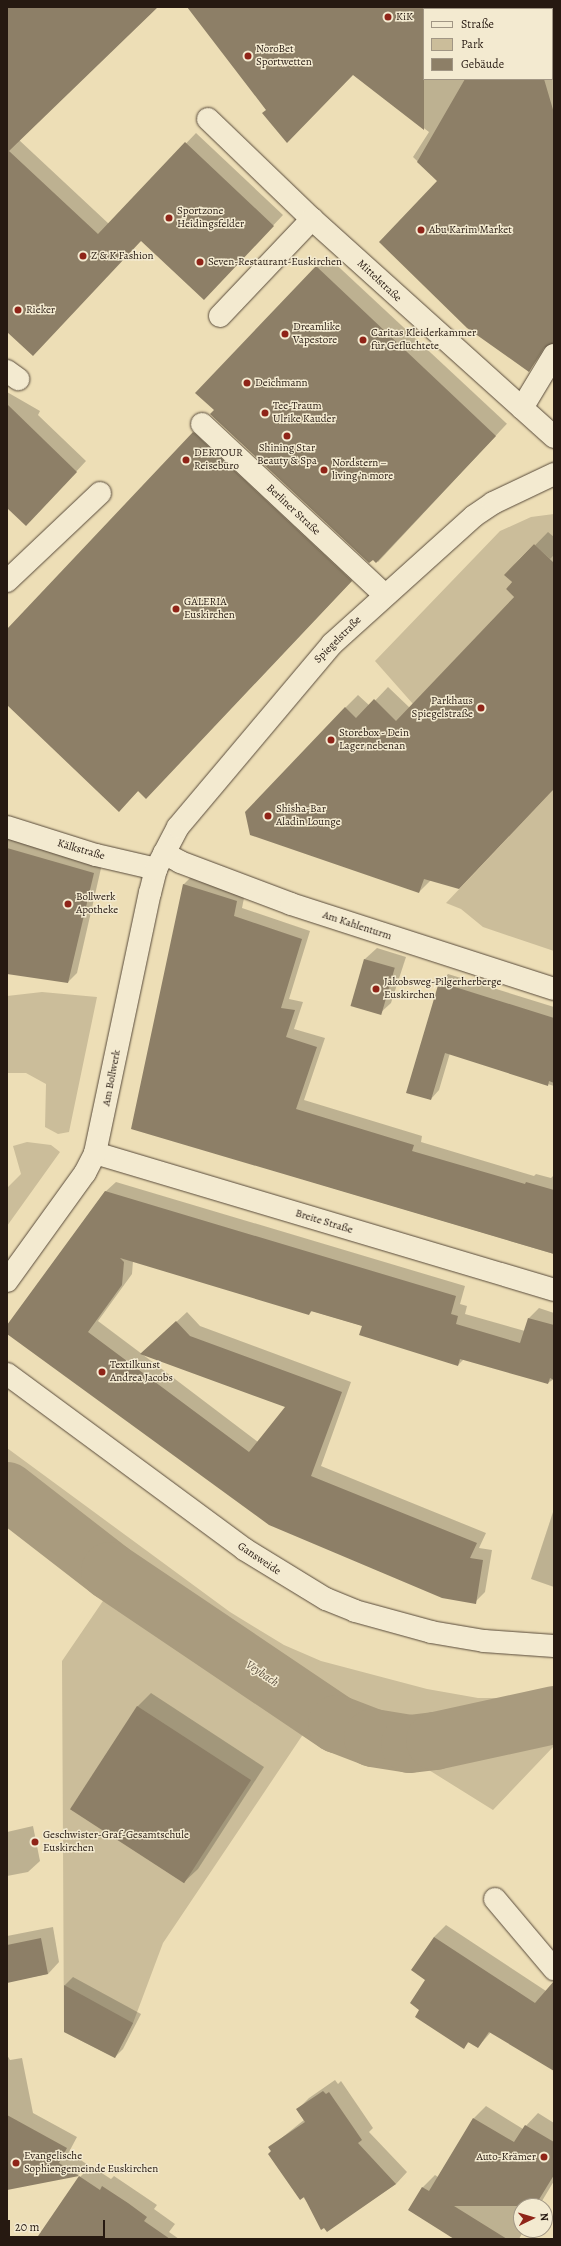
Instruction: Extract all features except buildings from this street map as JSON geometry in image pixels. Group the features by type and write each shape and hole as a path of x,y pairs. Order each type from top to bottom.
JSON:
{"street":[{"name":"Mittelstraße","path":"208,119 312,219 554,437"},
{"path":"220,316 312,219"},
{"path":"522,408 554,355"},
{"name":"Berliner Straße","path":"202,424 385,595"},
{"name":"Spiegelstraße","path":"160,861 178,826 193,807 286,696 332,644 474,516 493,503 554,474"},
{"path":"7,581 100,492"},
{"name":"Kälkstraße","path":"7,827 96,855 160,861"},
{"name":"Am Kahlenturm","path":"160,861 180,862 291,904 554,989"},
{"name":"Am Bollwerk","path":"7,1281 85,1173 95,1153 160,861"},
{"name":"Breite Straße","path":"95,1153 554,1290"},
{"name":"Gansweide","path":"7,1374 244,1549 326,1599 355,1611 431,1632 484,1641 554,1646"},
{"path":"495,1899 554,1969"}],"green space":[{"path":"554,514 554,555 550,559 534,544 520,558 505,575 512,582 506,589 514,597 413,704 375,661 500,531 531,517"},
{"path":"554,789 554,951 483,927 461,909 446,903"},
{"path":"42,992 97,997 69,1132 58,1134 45,1127 46,1084 26,1073 7,1073 7,996"},
{"path":"27,1142 51,1145 60,1152 7,1226 7,1188 21,1174 13,1146"},
{"path":"7,1448 230,1612 284,1645 321,1661 427,1689 478,1698 537,1698 554,1695 554,1746 493,1810 416,1762 361,1755 310,1724 163,1943 133,2023 115,2058 64,2032 62,1661 105,1598 7,1521"}],"waterway":[{"name":"Veybach","path":"7,1491 110,1571 337,1724 373,1738 410,1744 435,1741 554,1715"}],"place":[{"name":"KiK","path":"388,17"},
{"name":"NoroBet Sportwetten","path":"248,56"},
{"name":"Sportzone Heidingsfelder","path":"169,218"},
{"name":"Abu Karim Market","path":"421,230"},
{"name":"Z & K Fashion","path":"83,256"},
{"name":"Seven-Restaurant-Euskirchen","path":"200,262"},
{"name":"Rieker","path":"18,310"},
{"name":"Dreamlike Vapestore","path":"285,334"},
{"name":"Caritas Kleiderkammer für Geflüchtete","path":"363,340"},
{"name":"Deichmann","path":"247,383"},
{"name":"Tee-Traum Ulrike Kauder","path":"265,413"},
{"name":"Shining Star Beauty & Spa","path":"287,436"},
{"name":"DERTOUR Reisebüro","path":"186,460"},
{"name":"Nordstern – living ’n more","path":"324,470"},
{"name":"GALERIA Euskirchen","path":"176,609"},
{"name":"Parkhaus Spiegelstraße","path":"481,708"},
{"name":"Storebox - Dein Lager nebenan","path":"331,740"},
{"name":"Shisha-Bar Aladin Lounge","path":"268,816"},
{"name":"Bollwerk Apotheke","path":"68,904"},
{"name":"Jakobsweg-Pilgerherberge Euskirchen","path":"376,989"},
{"name":"Textilkunst Andrea Jacobs","path":"102,1372"},
{"name":"Geschwister-Graf-Gesamtschule Euskirchen","path":"35,1842"},
{"name":"Auto-Krämer","path":"544,2157"},
{"name":"Evangelische Sophiengemeinde Euskirchen","path":"16,2163"}]}
